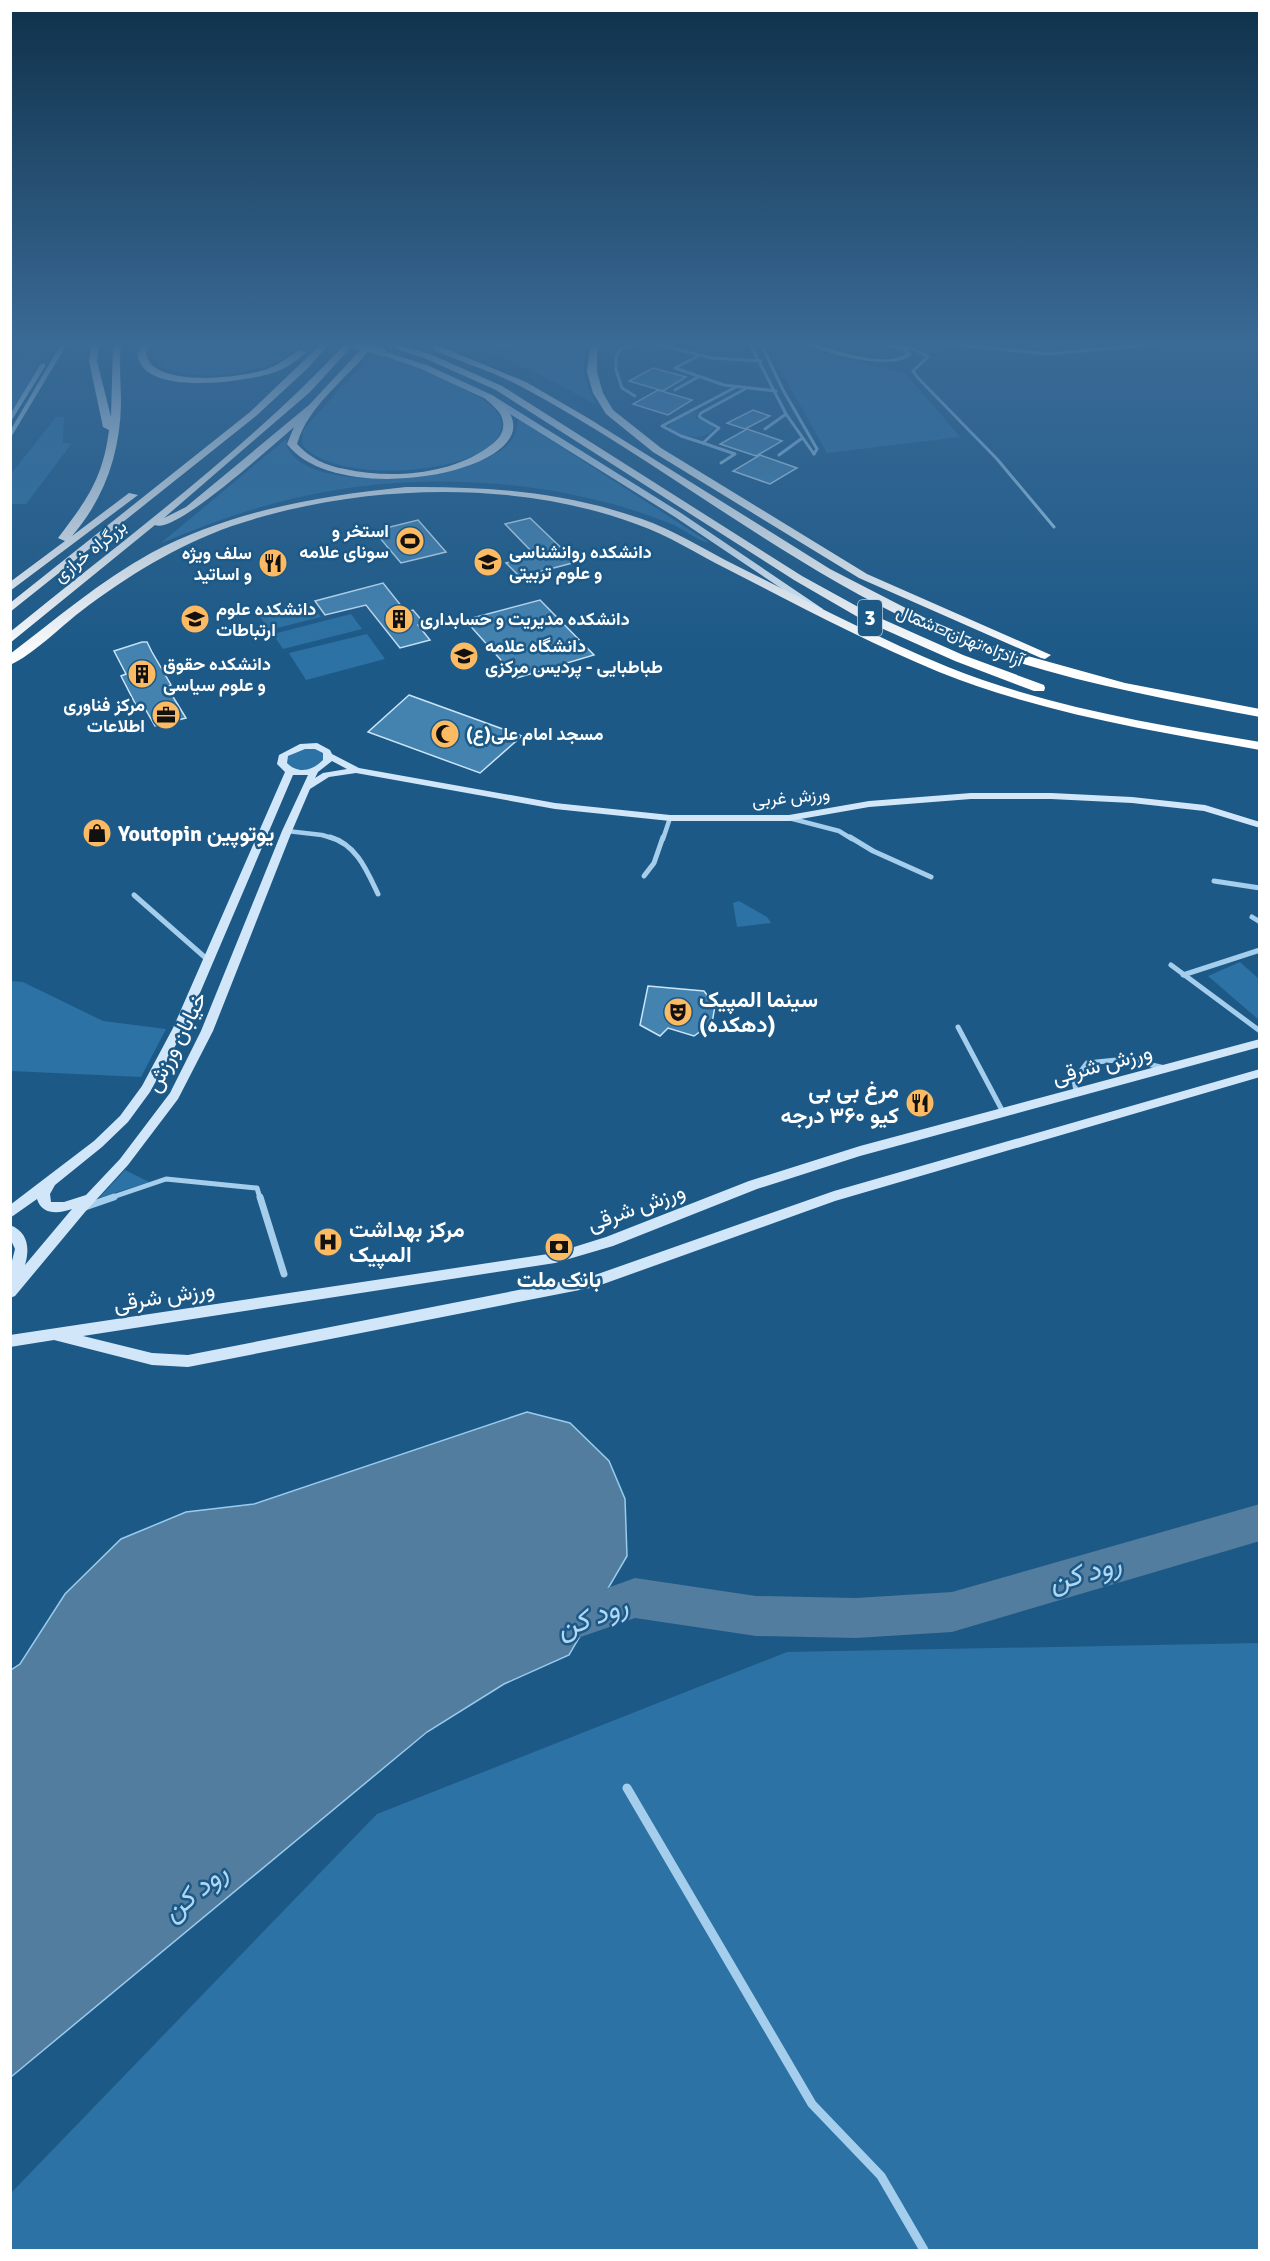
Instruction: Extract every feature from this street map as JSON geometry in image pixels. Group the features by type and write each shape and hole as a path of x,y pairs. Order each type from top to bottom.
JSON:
{"highway":[{"path":"20,580 67,535 96,498 108,466 110,450"},
{"path":"10,588 194,450"},
{"name":"بزرگراه خرازی","path":"10,609 209,450"},
{"name":"بزرگراه خرازی","path":"10,639 239,450"},
{"path":"132,538 190,509 261,450"},
{"path":"296,450 300,454 324,467 344,472 382,476 438,471 466,464 494,450"},
{"name":"آزادراه تهران - شمال","path":"596,450 798,578 867,617 960,658 1144,726 1260,746"},
{"name":"آزادراه تهران - شمال","path":"632,450 826,571 923,622 988,649 1123,687 1260,713"},
{"path":"656,450 863,576 947,614 1123,687"},
{"path":"10,661 81,606 152,558 177,544 237,522 332,499 406,490 500,493 569,502 639,521 828,616 945,669 1054,705 1144,726"}],"main road":[{"path":"573,450 669,509 828,616"}],"street":[{"path":"721,463 735,454 722,450"},
{"path":"779,454 785,450"},
{"path":"988,450 1054,527"},
{"name":"خیابان ورزش","path":"10,1213 98,1144 124,1119 146,1089 179,1028 290,771 282,764 282,759 295,748 317,746 327,752 329,756 326,764 314,771 303,791 207,1031 174,1096 124,1162 81,1208 10,1292"},
{"name":"ورزش غربی","path":"329,756 356,770 555,806 670,818 789,818 869,804 971,796 1051,796 1132,800 1205,808 1260,825"},
{"path":"303,791 326,775 356,770"},
{"path":"290,771 301,773 314,771"},
{"path":"644,876 654,863 670,818"},
{"path":"789,818 839,831 873,851 931,878"},
{"path":"287,831 311,832 347,844 364,864 378,894"},
{"path":"1214,881 1260,888"},
{"path":"134,895 208,960"},
{"path":"1252,917 1260,922"},
{"path":"1183,975 1260,950"},
{"path":"1171,965 1260,1031"},
{"path":"958,1027 1003,1112"},
{"name":"ورزش شرقی","path":"10,1341 555,1258 608,1242 753,1185 860,1151 1260,1043"},
{"path":"1076,1091 1074,1080 1087,1063 1112,1058 1146,1061 1166,1069"},
{"path":"52,1335 152,1359 188,1361 595,1281 834,1196 1260,1073"},
{"path":"81,1208 166,1179 256,1188 284,1274"},
{"path":"53,1180 43,1197 44,1204 48,1207 64,1207 91,1198"},
{"path":"10,1230 21,1241 22,1254 10,1286"},
{"path":"627,1788 812,2104 881,2176 924,2250"}],"shaded area":[{"path":"30,450 67,450 26,504 11,504 11,474"},
{"path":"273,450 291,450 295,458 318,471 350,477 388,478 427,475 463,467 493,455 500,450 565,450 710,543 665,521 596,500 516,486 432,481 390,483 308,495 241,513 161,543"},
{"path":"309,450 484,450 457,462 423,469 386,471 351,467 321,459"},
{"path":"825,450 856,450 827,453"},
{"path":"310,602 321,617 269,630 259,615"},
{"path":"351,614 362,629 283,649 273,634"},
{"path":"367,634 385,659 306,680 289,653"},
{"path":"299,749 318,749 325,754 321,766 303,771 287,766 286,758"},
{"path":"739,901 767,917 771,923 737,927 733,903"},
{"path":"1240,962 1259,979 1259,1020 1208,976"},
{"path":"11,981 23,982 103,1021 166,1029 141,1077 11,1071"},
{"path":"125,1170 149,1182 99,1198"},
{"path":"1259,1643 1259,2250 11,2250 10,2194 377,1814 787,1652"}],"water":[{"path":"527,1412 570,1423 609,1461 625,1499 627,1556 569,1655 504,1684 427,1732 11,2077 11,1670 20,1664 65,1594 121,1539 186,1512 254,1504"}],"building":[{"path":"737,450 767,450 756,456"},
{"path":"760,455 797,468 770,484 733,471"},
{"name":"دانشکده روانشناسی و علوم تربیتی","path":"530,518 576,562 520,577 506,563 536,556 505,524"},
{"name":"استخر و سونای علامه","path":"418,520 446,552 401,563 374,531"},
{"name":"دانشکده مدیریت و حسابداری","path":"383,583 406,612 413,610 424,623 418,625 430,640 400,648 366,605 325,615 315,601"},
{"path":"540,600 594,655 517,678 465,620"},
{"name":"دانشکده حقوق و علوم سیاسی","path":"147,642 171,685 167,687 186,718 155,726 143,705 137,707 121,676 126,674 114,651"},
{"name":"مسجد امام علی(ع)","path":"409,695 522,736 480,773 368,732"},
{"name":"سینما المپیک (دهکده)","path":"648,986 704,991 715,1006 712,1023 694,1036 668,1028 660,1036 640,1025"}],"waterway":[{"name":"رود کن","path":"557,1628 563,1623 635,1598 756,1616 856,1618 952,1612 1260,1522"}],"place":[{"name":"استخر و سونای علامه","path":"410,541"},
{"name":"دانشکده روانشناسی و علوم تربیتی","path":"488,562"},
{"name":"سلف ویژه و اساتید","path":"273,563"},
{"name":"دانشکده علوم ارتباطات","path":"195,619"},
{"name":"دانشکده مدیریت و حسابداری","path":"399,619"},
{"name":"دانشگاه علامه طباطبایی - پردیس مرکزی","path":"464,656"},
{"name":"دانشکده حقوق و علوم سیاسی","path":"142,674"},
{"name":"مرکز فناوری اطلاعات","path":"166,715"},
{"name":"مسجد امام علی(ع)","path":"445,734"},
{"name":"Youtopin یوتوپین","path":"97,833"},
{"name":"سینما المپیک (دهکده)","path":"678,1012"},
{"name":"مرغ بی بی کیو ۳۶۰ درجه","path":"920,1103"},
{"name":"مرکز بهداشت المپیک","path":"328,1242"},
{"name":"بانک ملت","path":"559,1247"}]}
